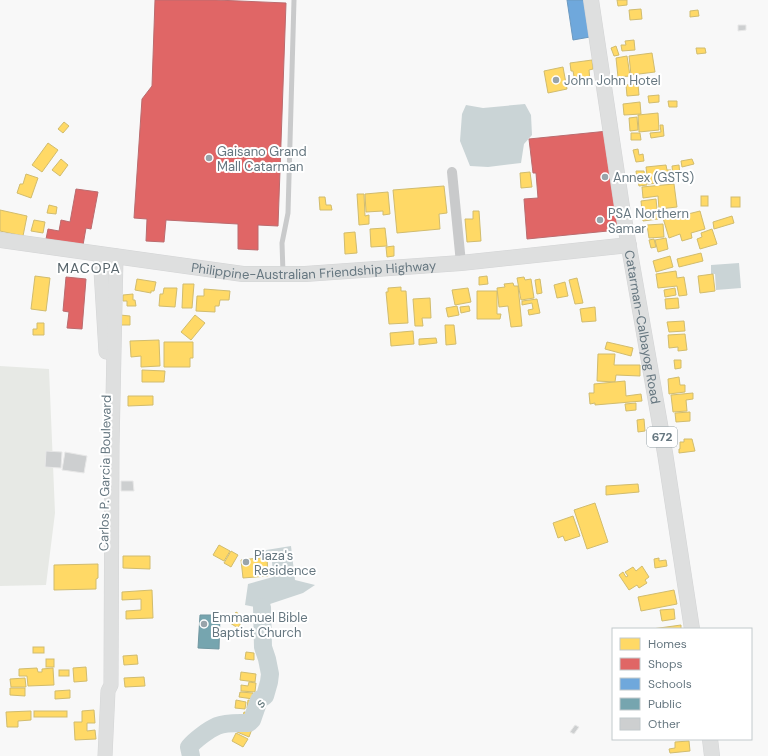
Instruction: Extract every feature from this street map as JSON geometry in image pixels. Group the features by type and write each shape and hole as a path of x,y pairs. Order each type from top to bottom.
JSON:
{"main road":[{"name":"Catarman-Calbayog Road","path":"591,0 629,245 665,453 692,628"},
{"name":"Philippine-Australian Friendship Highway","path":"0,240 244,274 305,274 461,263 629,245"},
{"name":"Carlos P. Garcia Boulevard","path":"100,254 110,369"},
{"name":"Carlos P. Garcia Boulevard","path":"105,756 108,691 105,683 108,662 110,369 116,256"},
{"path":"710,740 712,756"}],"street":[{"path":"452,172 461,263"}],"lane":[{"path":"283,274 282,243 288,213 294,0"}],"shaded area":[{"path":"525,104 531,115 532,135 524,144 521,163 488,167 470,166 460,141 462,114 466,105 483,108"},
{"path":"739,263 741,288 716,290 715,274 711,274 711,265"},
{"path":"0,366 49,369 55,513 46,585 0,586"},
{"path":"291,546 295,580 315,585 303,593 267,605 263,612 255,607 245,605 248,584 273,577 272,561 260,551"}],"building: Homes":[{"path":"617,0 627,0 627,5 618,6"},
{"path":"641,9 642,19 630,20 629,10"},
{"path":"698,10 699,16 690,17 690,11"},
{"path":"634,40 635,50 622,51 621,45 626,45 625,41"},
{"path":"616,46 619,55 614,56 611,48"},
{"path":"696,48 705,48 706,53 697,54"},
{"path":"652,53 655,72 631,75 629,56"},
{"path":"627,56 630,76 618,77 616,58"},
{"path":"592,60 593,69 589,70 590,80 575,82 570,63"},
{"name":"John John Hotel","path":"563,67 567,89 548,93 544,71"},
{"path":"638,84 639,95 627,96 626,85"},
{"path":"659,95 659,102 649,103 648,96"},
{"path":"668,101 677,101 677,107 669,107"},
{"path":"640,102 641,114 624,115 623,104"},
{"path":"658,113 659,130 639,132 638,115"},
{"path":"637,117 638,130 630,131 629,118"},
{"path":"64,122 69,126 63,133 58,129"},
{"path":"660,125 663,125 664,136 651,138 650,133 661,132"},
{"path":"631,133 640,133 641,140 631,140"},
{"path":"604,135 608,174 587,176 586,166 536,171 534,142"},
{"path":"48,143 58,150 42,172 32,165"},
{"path":"638,149 639,155 643,154 644,161 636,162 633,150"},
{"path":"61,159 68,165 60,176 52,170"},
{"path":"692,159 694,164 682,167 681,161"},
{"path":"666,165 667,170 671,170 672,182 648,184 646,167"},
{"path":"679,165 680,175 673,176 672,166"},
{"path":"636,171 644,171 645,178 637,179"},
{"path":"530,172 532,187 521,188 520,173"},
{"path":"26,174 38,178 31,198 17,193 20,184 23,184"},
{"path":"586,179 587,191 563,193 562,181"},
{"path":"646,180 647,185 639,186 638,181"},
{"path":"674,184 677,207 659,209 658,196 643,198 642,187"},
{"path":"444,186 447,213 439,214 440,229 397,233 393,190"},
{"path":"388,192 390,214 383,215 383,211 366,212 365,194"},
{"path":"357,194 364,194 365,216 369,215 369,224 359,225"},
{"path":"701,196 708,196 708,206 701,206"},
{"path":"319,197 325,197 326,205 331,205 332,210 320,210"},
{"path":"731,197 740,197 740,207 731,207"},
{"path":"656,199 658,219 643,221 641,201"},
{"path":"49,205 57,207 56,214 47,213"},
{"path":"0,210 27,216 23,236 0,231"},
{"path":"473,211 479,211 481,241 467,242 465,219 473,219"},
{"path":"700,211 705,229 691,233 692,238 682,241 680,234 669,238 663,218 675,214 676,217"},
{"path":"732,216 734,223 714,229 713,222"},
{"path":"34,220 45,222 43,233 31,231"},
{"path":"663,224 664,237 649,238 647,225"},
{"path":"385,228 387,246 371,247 370,229"},
{"path":"712,229 717,244 700,249 697,239 702,237 701,233"},
{"path":"355,232 357,253 345,254 344,233"},
{"path":"666,238 668,249 658,252 655,240"},
{"path":"654,239 656,247 651,248 649,240"},
{"path":"394,246 394,256 387,257 386,247"},
{"path":"701,253 703,261 679,267 677,259"},
{"path":"670,256 673,267 656,272 653,261"},
{"path":"676,271 677,278 684,277 687,295 679,296 677,286 658,288 656,274"},
{"path":"713,274 715,291 700,293 698,276"},
{"path":"35,276 50,278 46,311 31,309"},
{"path":"487,276 488,284 479,285 479,277"},
{"path":"524,277 525,280 531,279 534,298 521,300 517,278"},
{"path":"577,278 583,303 575,304 569,280"},
{"path":"137,279 156,282 154,291 151,291 151,293 135,290"},
{"path":"540,279 542,293 537,294 535,280"},
{"path":"565,282 568,296 557,298 554,285"},
{"path":"513,283 514,286 518,286 522,326 511,327 508,306 499,307 497,288 505,287 504,284"},
{"path":"183,284 194,284 192,308 182,308"},
{"path":"401,287 401,291 406,291 408,323 389,324 386,292 388,292 388,288"},
{"path":"164,288 177,288 175,307 159,306 160,294 163,294"},
{"path":"468,288 471,302 455,305 452,290"},
{"path":"675,288 676,295 665,297 664,290"},
{"path":"204,289 230,291 229,300 220,300 219,306 215,306 215,312 196,311 197,296 204,296"},
{"path":"477,291 497,291 497,314 501,314 500,319 477,319"},
{"path":"133,294 133,300 135,300 136,306 127,306 127,301 123,301 123,295"},
{"path":"430,298 431,318 422,318 423,326 415,326 413,299"},
{"path":"678,298 679,308 666,309 665,299"},
{"path":"537,299 540,313 529,315 528,310 533,309 532,303 522,305 522,301"},
{"path":"457,306 459,315 448,317 446,308"},
{"path":"469,306 470,311 461,313 460,307"},
{"path":"595,307 596,321 582,322 580,309"},
{"path":"120,315 130,316 130,325 119,325"},
{"path":"195,315 205,323 191,340 181,332"},
{"path":"684,321 685,331 669,332 667,322"},
{"path":"37,323 44,323 44,335 33,335 33,329 37,329"},
{"path":"445,325 454,325 456,344 446,345"},
{"path":"413,331 414,344 391,346 390,333"},
{"path":"685,334 687,350 678,351 678,347 669,348 668,335"},
{"path":"436,338 437,343 419,345 419,339"},
{"path":"159,340 160,366 141,367 141,356 131,357 130,341"},
{"path":"164,342 193,342 193,358 190,358 190,367 164,367"},
{"path":"607,342 633,348 631,356 605,349"},
{"path":"598,354 615,354 614,365 640,365 640,376 616,375 615,382 597,381"},
{"path":"674,360 681,360 681,368 675,369"},
{"path":"142,370 165,371 164,382 142,382"},
{"path":"679,377 680,385 685,385 685,392 669,394 668,379"},
{"path":"625,381 626,396 641,394 642,401 595,405 595,403 590,404 589,393 594,393 594,384"},
{"path":"693,393 693,399 686,400 687,411 673,412 671,395"},
{"path":"128,396 153,396 153,405 128,406"},
{"path":"636,403 636,410 626,411 625,404"},
{"path":"690,412 690,421 676,422 675,413"},
{"path":"644,419 645,431 638,432 637,420"},
{"path":"684,439 692,439 695,451 679,453 680,442 684,442"},
{"path":"638,484 639,492 606,495 606,486"},
{"path":"595,503 608,542 587,549 574,510"},
{"path":"573,516 580,536 565,541 563,536 558,538 553,523"},
{"path":"219,545 230,551 224,561 213,555"},
{"path":"231,551 238,555 231,567 224,563"},
{"path":"123,556 150,556 150,569 123,568"},
{"path":"267,557 268,576 243,578 241,560"},
{"path":"659,558 659,561 666,560 667,566 655,568 654,559"},
{"path":"98,564 96,589 54,590 54,565"},
{"path":"642,566 649,577 645,580 647,583 639,588 637,585 629,590 619,575 623,572 626,577 628,576 625,572 633,567 636,571"},
{"path":"152,590 153,618 126,619 126,611 141,610 141,599 122,600 122,592"},
{"path":"674,590 677,604 641,611 638,597"},
{"path":"674,609 675,619 662,621 660,610"},
{"path":"236,612 244,617 238,628 230,623"},
{"path":"681,625 681,628 659,628"},
{"path":"33,647 44,647 44,653 33,653"},
{"path":"246,652 254,653 254,660 245,659"},
{"path":"137,655 138,664 124,665 123,656"},
{"path":"46,659 54,659 54,667 46,667"},
{"path":"86,667 87,681 74,682 73,668"},
{"path":"37,668 38,672 42,672 42,669 53,668 54,685 28,686 27,676 19,676 19,669"},
{"path":"59,670 69,670 69,676 59,676"},
{"path":"241,672 256,674 255,682 240,680"},
{"path":"144,677 145,686 125,687 124,678"},
{"path":"25,678 26,687 11,687 10,679"},
{"path":"249,682 256,683 255,692 241,691 241,685 248,686"},
{"path":"10,688 25,688 25,696 10,695"},
{"path":"70,690 70,698 55,699 55,691"},
{"path":"240,692 253,693 253,699 239,697"},
{"path":"236,700 246,702 245,709 235,708"},
{"path":"248,700 254,701 253,709 247,708"},
{"path":"94,710 95,723 87,723 87,731 95,730 96,739 75,740 74,722 82,722 82,711"},
{"path":"31,711 31,720 18,721 18,727 7,727 6,712"},
{"path":"34,711 67,711 67,717 34,717"},
{"path":"244,712 249,713 248,722 238,721 239,715 243,716"},
{"path":"240,724 252,729 249,737 237,732"},
{"path":"236,733 248,739 243,747 232,741"},
{"path":"689,741 690,751 670,753 669,749 675,748 675,742"}],"building: Shops":[{"name":"Gaisano Grand Mall Catarman","path":"155,0 216,0 286,3 278,226 258,225 258,250 238,249 238,224 166,220 164,242 146,241 147,219 134,218 142,99 152,86"},
{"path":"608,131 618,230 527,239 524,199 538,198 536,173 533,173 529,139"},
{"path":"76,189 98,192 91,229 86,228 83,245 46,239 48,229 59,231 61,220 70,222"},
{"path":"66,277 86,279 82,329 67,328 69,312 63,311"}],"building: Schools":[{"path":"567,0 584,0 590,37 573,40"}],"building: Public":[{"path":"200,615 220,615 219,649 198,648"}],"building: Other":[{"path":"738,25 746,25 746,30 738,31"},
{"path":"46,451 62,452 61,468 45,467"},
{"path":"65,452 87,456 84,473 62,470"},
{"path":"121,481 133,481 134,491 121,491"},
{"path":"575,725 579,727 574,734 570,732"}],"waterway":[{"name":"s","path":"191,756 189,747 202,735 213,728 225,724 249,723 252,720 259,700 265,696 270,674 263,647 262,607"}],"place":[{"name":"John John Hotel","path":"556,80"},
{"name":"Gaisano Grand Mall Catarman","path":"209,158"},
{"name":"Annex (GSTS)","path":"605,177"},
{"name":"PSA Northern Samar","path":"600,220"},
{"name":"Piaza's Residence","path":"246,562"},
{"name":"Emmanuel Bible Baptist Church","path":"204,624"}],"district":[{"name":"MACOPA","path":"89,268"}]}
